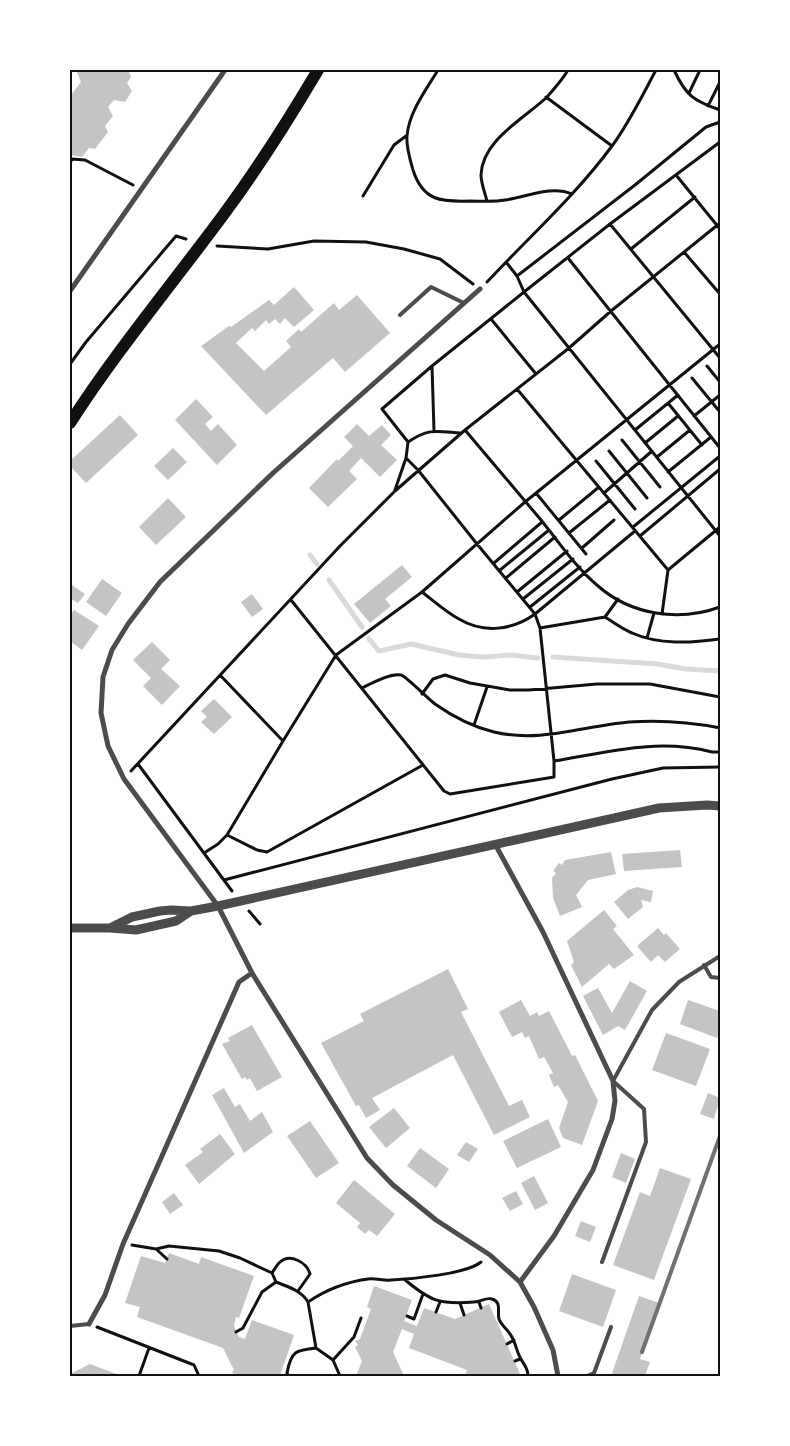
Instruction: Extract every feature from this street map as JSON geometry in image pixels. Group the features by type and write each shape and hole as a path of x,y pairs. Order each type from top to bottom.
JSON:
{"main road":[{"path":"70,423 98,382 225,212 267,151 318,70"}],"street":[{"path":"70,291 225,70"},
{"path":"480,289 273,473 160,582 128,624 112,650 103,677 100,713 108,746 124,779 218,906 252,973 367,1158 393,1185 436,1220 490,1256 520,1282 534,1307 553,1350 558,1376"},
{"path":"110,928 132,917 160,911 191,911 218,906 659,808 720,806"},
{"path":"495,844 543,932 613,1081 615,1100 612,1119 592,1170 554,1236 520,1282"},
{"path":"70,928 136,930 176,921 191,911"},
{"path":"89,1324 106,1295 123,1244 239,982 252,973"}],"lane":[{"path":"400,315 431,287 464,303"},
{"path":"602,1262 646,1142 644,1109 613,1081 652,1010 679,982 720,956"},
{"path":"704,965 711,978 720,978"},
{"path":"70,1326 89,1324"},
{"path":"587,1376 594,1372 611,1327"}],"path":[{"path":"438,70 412,116 407,136 408,149 414,171 426,193 433,198 446,202 503,201 556,190 572,194"},
{"path":"487,201 481,176 484,162 493,146 506,130 546,97 568,70"},
{"path":"217,246 268,249 314,241 366,242 440,260 480,289 572,194 612,146 630,120 656,70"},
{"path":"674,70 682,86 698,102 720,110"},
{"path":"688,93 700,70"},
{"path":"708,106 720,82"},
{"path":"546,97 612,146"},
{"path":"517,276 635,185 706,127 720,122"},
{"path":"363,196 394,145 407,136"},
{"path":"395,491 406,458 408,442 382,409 432,366 610,224 720,142"},
{"path":"70,162 72,159 85,160 124,179 140,190"},
{"path":"676,174 718,224 720,229"},
{"path":"631,249 695,198"},
{"path":"610,224 720,358"},
{"path":"718,224 610,311 569,348 460,434 395,491 138,764 224,880 612,779 663,768 720,767"},
{"path":"70,364 86,342 176,236 186,239"},
{"path":"684,252 720,294"},
{"path":"568,258 720,448"},
{"path":"506,262 517,276 524,292 720,536"},
{"path":"490,319 536,374"},
{"path":"204,853 218,844 227,835 336,655 422,592 525,502 720,344"},
{"path":"432,366 434,431"},
{"path":"707,366 720,382"},
{"path":"692,378 720,412"},
{"path":"516,389 668,570"},
{"path":"635,430 678,395"},
{"path":"694,416 720,395"},
{"path":"668,403 702,445"},
{"path":"645,443 678,416"},
{"path":"465,430 597,586 618,600 635,608 654,613 684,614 720,607"},
{"path":"657,457 690,430"},
{"path":"408,442 422,433 434,431 460,434"},
{"path":"668,472 712,437"},
{"path":"622,440 660,486"},
{"path":"609,451 648,498"},
{"path":"604,493 652,451"},
{"path":"422,592 459,619 482,627 504,628 527,620 720,456"},
{"path":"291,600 444,790 450,794 554,777 540,628 535,614 418,470 406,458"},
{"path":"596,461 635,509"},
{"path":"640,536 720,469"},
{"path":"559,520 599,487"},
{"path":"536,493 586,554"},
{"path":"569,533 610,500"},
{"path":"582,548 614,520"},
{"path":"494,563 542,522"},
{"path":"662,614 668,570 720,527"},
{"path":"500,570 549,530"},
{"path":"506,578 555,538"},
{"path":"517,592 567,551"},
{"path":"523,599 573,559"},
{"path":"530,607 580,567"},
{"path":"605,617 618,600"},
{"path":"647,638 654,613"},
{"path":"540,628 605,617 630,633 661,641 698,642 720,639"},
{"path":"220,675 283,741"},
{"path":"362,688 382,678 401,675 407,678 422,694 451,714 491,731 511,735 551,735 628,722 674,721 720,728"},
{"path":"422,694 434,679 445,675 487,687 529,690 597,684 650,684 720,697"},
{"path":"474,725 487,687"},
{"path":"554,762 642,746 672,745 712,752 720,750"},
{"path":"227,835 257,850 267,852 423,765"},
{"path":"123,1244 156,1249 169,1246 219,1251 240,1258 272,1273 276,1282 298,1290 308,1302 316,1348"},
{"path":"156,1249 167,1259"},
{"path":"308,1302 334,1286 370,1278 404,1279 460,1271 477,1265 490,1256"},
{"path":"272,1273 279,1263 285,1259 294,1259 304,1264 309,1269 310,1274 298,1290"},
{"path":"404,1279 423,1294 440,1302 479,1302 486,1298 496,1300 499,1319 514,1340 520,1359 528,1371 528,1376"},
{"path":"236,1332 243,1328 262,1292 276,1282"},
{"path":"407,1316 414,1318 423,1294"},
{"path":"436,1312 440,1302"},
{"path":"479,1302 481,1308"},
{"path":"460,1303 464,1316"},
{"path":"333,1360 354,1337 361,1318"},
{"path":"89,1324 194,1365 199,1376"},
{"path":"507,1344 514,1340"},
{"path":"139,1376 149,1348"},
{"path":"289,1376 287,1372 290,1359 295,1353 300,1350 316,1348 333,1360 340,1376"},
{"path":"515,1361 520,1359"}],"building":[{"path":"76,70 128,70 131,77 127,83 132,91 125,102 114,100 108,107 113,116 105,126 108,132 95,149 89,148 82,157 70,155 70,96 81,82"},
{"path":"294,287 314,310 294,327 285,318 280,324 275,319 269,324 266,320 255,331 252,328 236,343 264,371 291,347 286,341 299,329 301,332 334,303 339,310 357,295 390,333 345,372 333,358 266,415 201,346 269,300 274,305"},
{"path":"196,399 213,417 205,424 211,431 218,424 237,445 217,465 175,420"},
{"path":"120,415 138,435 86,483 70,466 70,461"},
{"path":"357,424 369,436 382,425 391,435 381,445 397,460 380,477 361,458 349,471 357,479 328,507 309,488 337,459 338,461 353,446 344,437"},
{"path":"173,448 187,462 168,480 154,466"},
{"path":"168,498 186,517 156,545 139,527"},
{"path":"402,565 412,577 385,599 391,606 370,623 354,604"},
{"path":"102,579 122,593 106,616 86,602"},
{"path":"72,585 85,594 78,603 70,598 70,588"},
{"path":"252,594 263,609 252,617 241,602"},
{"path":"74,610 99,626 82,650 70,641 70,616"},
{"path":"152,642 170,660 161,669 180,686 162,705 143,686 151,678 133,660"},
{"path":"214,699 232,717 214,734 201,722 207,717 201,711"},
{"path":"680,850 682,867 624,871 622,854"},
{"path":"611,852 616,874 588,880 576,895 582,907 560,916 553,898 552,878 556,873 553,871 559,863 562,865 565,860"},
{"path":"637,887 653,891 651,902 641,900 643,907 628,919 614,902 628,890"},
{"path":"604,910 617,926 613,929 634,955 614,969 609,964 582,987 571,965 574,962 567,941"},
{"path":"658,928 664,935 666,933 680,949 665,962 658,955 651,962 637,946"},
{"path":"448,969 468,1009 461,1012 509,1106 522,1100 530,1117 494,1135 453,1055 372,1098 380,1110 366,1118 359,1105 356,1106 321,1043 364,1021 360,1014"},
{"path":"630,981 647,991 625,1030 618,1026 603,1035 583,996 598,988 612,1013"},
{"path":"521,1000 530,1016 537,1012 539,1016 549,1011 572,1056 575,1055 598,1101 582,1145 563,1138 559,1128 568,1102 558,1085 554,1087 549,1075 553,1073 544,1057 539,1059 529,1036 525,1038 522,1032 512,1037 499,1012"},
{"path":"688,1000 720,1011 720,1029 717,1038 680,1024"},
{"path":"252,1025 282,1077 257,1091 250,1078 247,1080 245,1077 242,1079 222,1044 230,1041 228,1038"},
{"path":"666,1033 710,1049 696,1086 652,1070"},
{"path":"224,1088 235,1107 240,1104 250,1121 262,1112 273,1132 244,1153 212,1095"},
{"path":"708,1093 720,1098 714,1119 700,1114"},
{"path":"394,1108 410,1128 386,1148 369,1127"},
{"path":"548,1119 561,1147 517,1168 503,1141"},
{"path":"310,1121 339,1163 316,1178 287,1136"},
{"path":"220,1134 235,1154 199,1184 185,1165 203,1152 200,1149"},
{"path":"466,1142 478,1149 469,1162 457,1155"},
{"path":"420,1148 449,1169 436,1188 407,1166"},
{"path":"621,1153 635,1159 626,1183 612,1177"},
{"path":"660,1168 691,1179 654,1280 613,1265 640,1192 650,1196"},
{"path":"534,1176 548,1203 535,1210 521,1183"},
{"path":"354,1180 395,1214 377,1236 369,1230 365,1234 357,1227 360,1223 336,1203"},
{"path":"516,1191 523,1204 510,1211 502,1198"},
{"path":"174,1193 183,1205 170,1214 162,1202"},
{"path":"581,1221 596,1227 590,1242 575,1236"},
{"path":"169,1253 199,1264 201,1257 254,1276 239,1318 236,1317 234,1326 239,1337 245,1339 252,1320 294,1335 281,1373 282,1376 234,1376 232,1371 234,1370 223,1348 137,1317 140,1307 125,1303 141,1256 165,1263"},
{"path":"572,1274 616,1290 603,1327 559,1311"},
{"path":"374,1286 412,1300 404,1321 417,1326 424,1308 455,1319 489,1304 521,1376 465,1376 467,1370 409,1348 414,1334 402,1329 393,1352 404,1376 356,1376 362,1361 355,1347 358,1345 355,1341 360,1339 371,1309 367,1307"},
{"path":"639,1296 659,1303 640,1359 650,1362 645,1376 611,1376"},
{"path":"90,1364 122,1376 70,1376 70,1374"}],"waterway":[{"path":"310,555 317,564"},
{"path":"329,580 362,627"},
{"path":"369,639 379,651 411,644 459,655 483,657 511,655 538,658"},
{"path":"553,657 657,664 686,669 720,671"}],"railway":[{"path":"642,1352 720,1136"}]}
